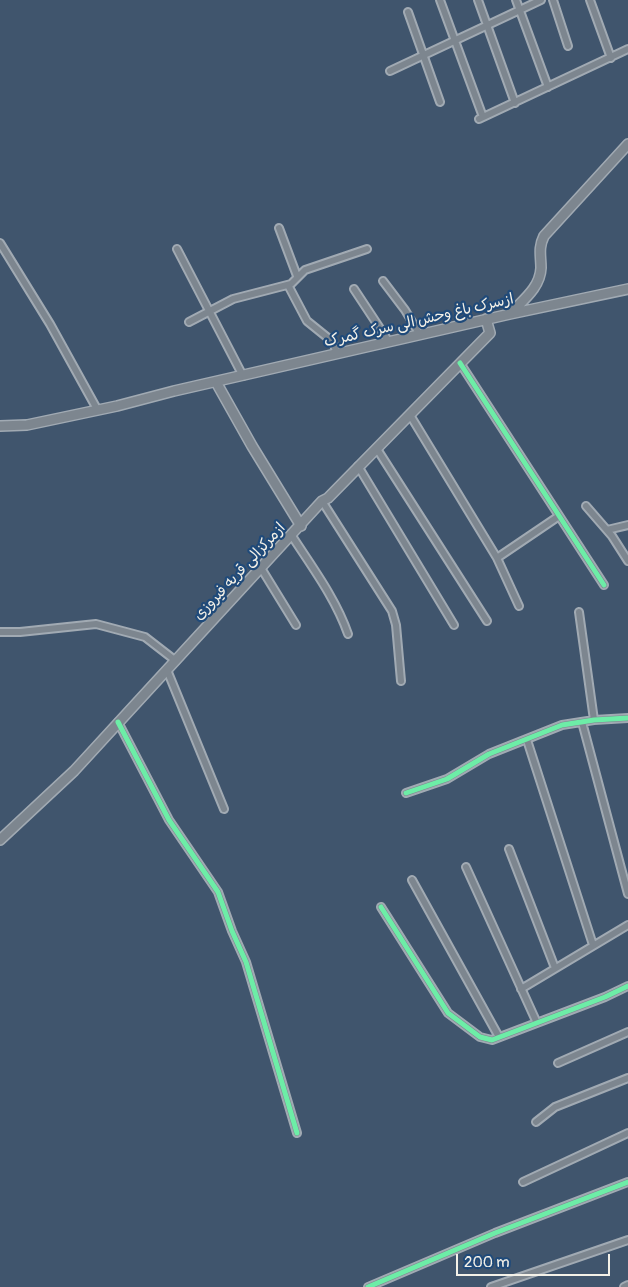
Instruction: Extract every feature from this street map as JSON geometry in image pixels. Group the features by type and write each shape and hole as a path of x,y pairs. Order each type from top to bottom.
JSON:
{"main road":[{"path":"510,314 536,285 541,269 540,245 544,236 628,144"},
{"name":"ازسرک باغ وحش الی سرک گمرک","path":"0,426 27,425 628,288"},
{"name":"ازمرکزالی قریه فیروزی","path":"0,840 74,771 292,536 322,501 328,498 460,362 490,334 486,320"},
{"path":"216,382 301,526"}],"street":[{"path":"440,0 481,118 611,58 628,48"},
{"path":"478,0 515,102"},
{"path":"516,0 548,87"},
{"path":"390,71 541,0"},
{"path":"552,0 568,46"},
{"path":"590,0 611,58"},
{"path":"408,12 422,56 440,102"},
{"path":"279,228 297,276"},
{"path":"0,243 50,324 98,409"},
{"path":"177,249 243,376"},
{"path":"190,322 232,299 288,285 294,282 297,276 305,270 367,250"},
{"path":"383,281 406,310 420,334"},
{"path":"288,285 307,321 333,342 337,354"},
{"path":"354,289 389,342"},
{"path":"460,362 604,584"},
{"path":"410,415 497,558 519,606"},
{"path":"377,449 487,621"},
{"path":"358,466 454,625"},
{"path":"322,501 390,608 396,625 401,681"},
{"path":"586,506 607,530 628,561"},
{"path":"497,558 559,516"},
{"path":"607,530 628,524"},
{"path":"292,536 335,604 343,618 348,634"},
{"path":"262,568 296,625"},
{"path":"579,612 594,720"},
{"path":"0,632 20,632 96,624 145,637 176,661"},
{"path":"167,670 224,809"},
{"path":"406,793 447,779 489,754 562,725 594,720 628,718"},
{"path":"118,722 169,820 218,892 246,962 298,1133"},
{"path":"582,722 628,894"},
{"path":"527,740 592,945"},
{"path":"509,848 555,968"},
{"path":"466,867 537,1023"},
{"path":"412,880 499,1037"},
{"path":"381,907 448,1013 480,1038 492,1040 605,997 628,986"},
{"path":"521,989 628,925"},
{"path":"558,1063 628,1032"},
{"path":"536,1122 555,1107 628,1078"},
{"path":"523,1182 628,1133"},
{"path":"368,1287 495,1233 628,1182"},
{"path":"490,1287 628,1240"},
{"path":"624,1287 628,1285"}],"cycle path":[{"path":"460,363 604,585"},
{"path":"406,793 447,779 489,754 562,725 594,720 628,718"},
{"path":"118,722 169,820 218,892 246,962 297,1133"},
{"path":"381,907 448,1013 480,1037 492,1040 605,997 628,986"},
{"path":"368,1287 495,1233 628,1182"}]}
